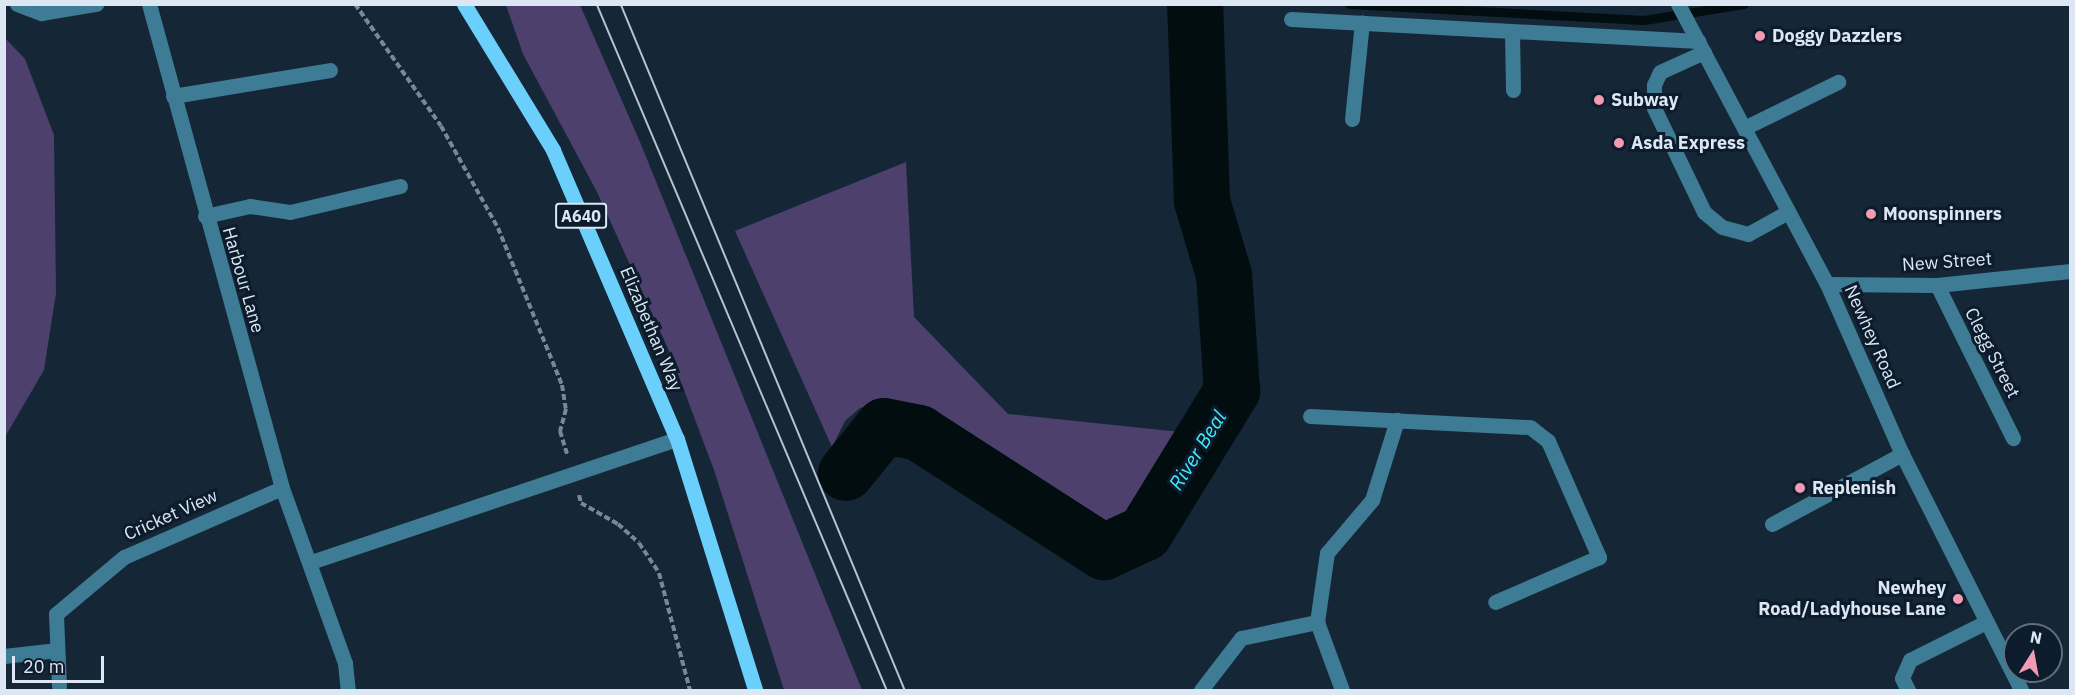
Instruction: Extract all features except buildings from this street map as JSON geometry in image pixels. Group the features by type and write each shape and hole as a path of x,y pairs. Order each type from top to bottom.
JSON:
{"main road":[{"name":"Elizabethan Way","path":"464,4 553,150 677,439 755,690"}],"street":[{"path":"17,4 41,13 96,4"},
{"name":"Harbour Lane","path":"148,4 282,488 311,562 345,663 348,690"},
{"name":"Newhey Road","path":"1678,4 1827,284 1902,454 2021,690"},
{"path":"1291,19 1698,41"},
{"path":"1352,120 1362,23"},
{"path":"1512,32 1513,90"},
{"path":"1698,41 1660,72 1654,85 1654,108 1704,212 1722,227 1748,234 1788,212"},
{"path":"173,96 330,70"},
{"path":"1744,128 1838,82"},
{"path":"205,216 250,206 290,212 400,186"},
{"name":"New Street","path":"1827,284 1936,285 2070,270"},
{"name":"Clegg Street","path":"1936,285 2013,438"},
{"path":"1310,416 1530,427 1548,441 1599,557 1495,602"},
{"path":"1342,690 1317,622 1327,553 1372,500 1397,420"},
{"path":"311,562 677,439"},
{"path":"1772,524 1902,454"},
{"name":"Cricket View","path":"59,686 56,614 124,557 282,488"},
{"path":"1201,690 1241,638 1317,622"},
{"path":"1908,690 1902,678 1910,660 1986,622"},
{"path":"4,656 57,650"}],"path":[{"path":"355,4 441,126 498,228 562,385 566,409 560,431 581,503 618,524 639,543 659,573 690,690"}],"shaded area":[{"path":"506,5 580,5 640,142 862,690 784,690 714,470 670,353 597,192 523,54"},
{"path":"5,38 25,59 54,135 56,293 44,370 5,437"},
{"path":"906,162 914,317 1008,414 1190,433 1142,522 1117,535 1097,533 951,430 904,409 879,403 860,408 845,421 832,447 735,231"}],"waterway":[{"name":"River Beal","path":"846,473 884,426 919,433 1104,552 1145,533 1232,391 1224,275 1202,201 1195,4"},
{"path":"1349,4 1644,20 1744,4"}],"tram line":[{"path":"597,4 887,690"},
{"path":"621,4 905,690"}],"place":[{"name":"Doggy Dazzlers","path":"1760,36"},
{"name":"Subway","path":"1599,100"},
{"name":"Asda Express","path":"1619,143"},
{"name":"Moonspinners","path":"1871,214"},
{"name":"Replenish","path":"1800,488"},
{"name":"Newhey Road/Ladyhouse Lane","path":"1958,599"}]}
